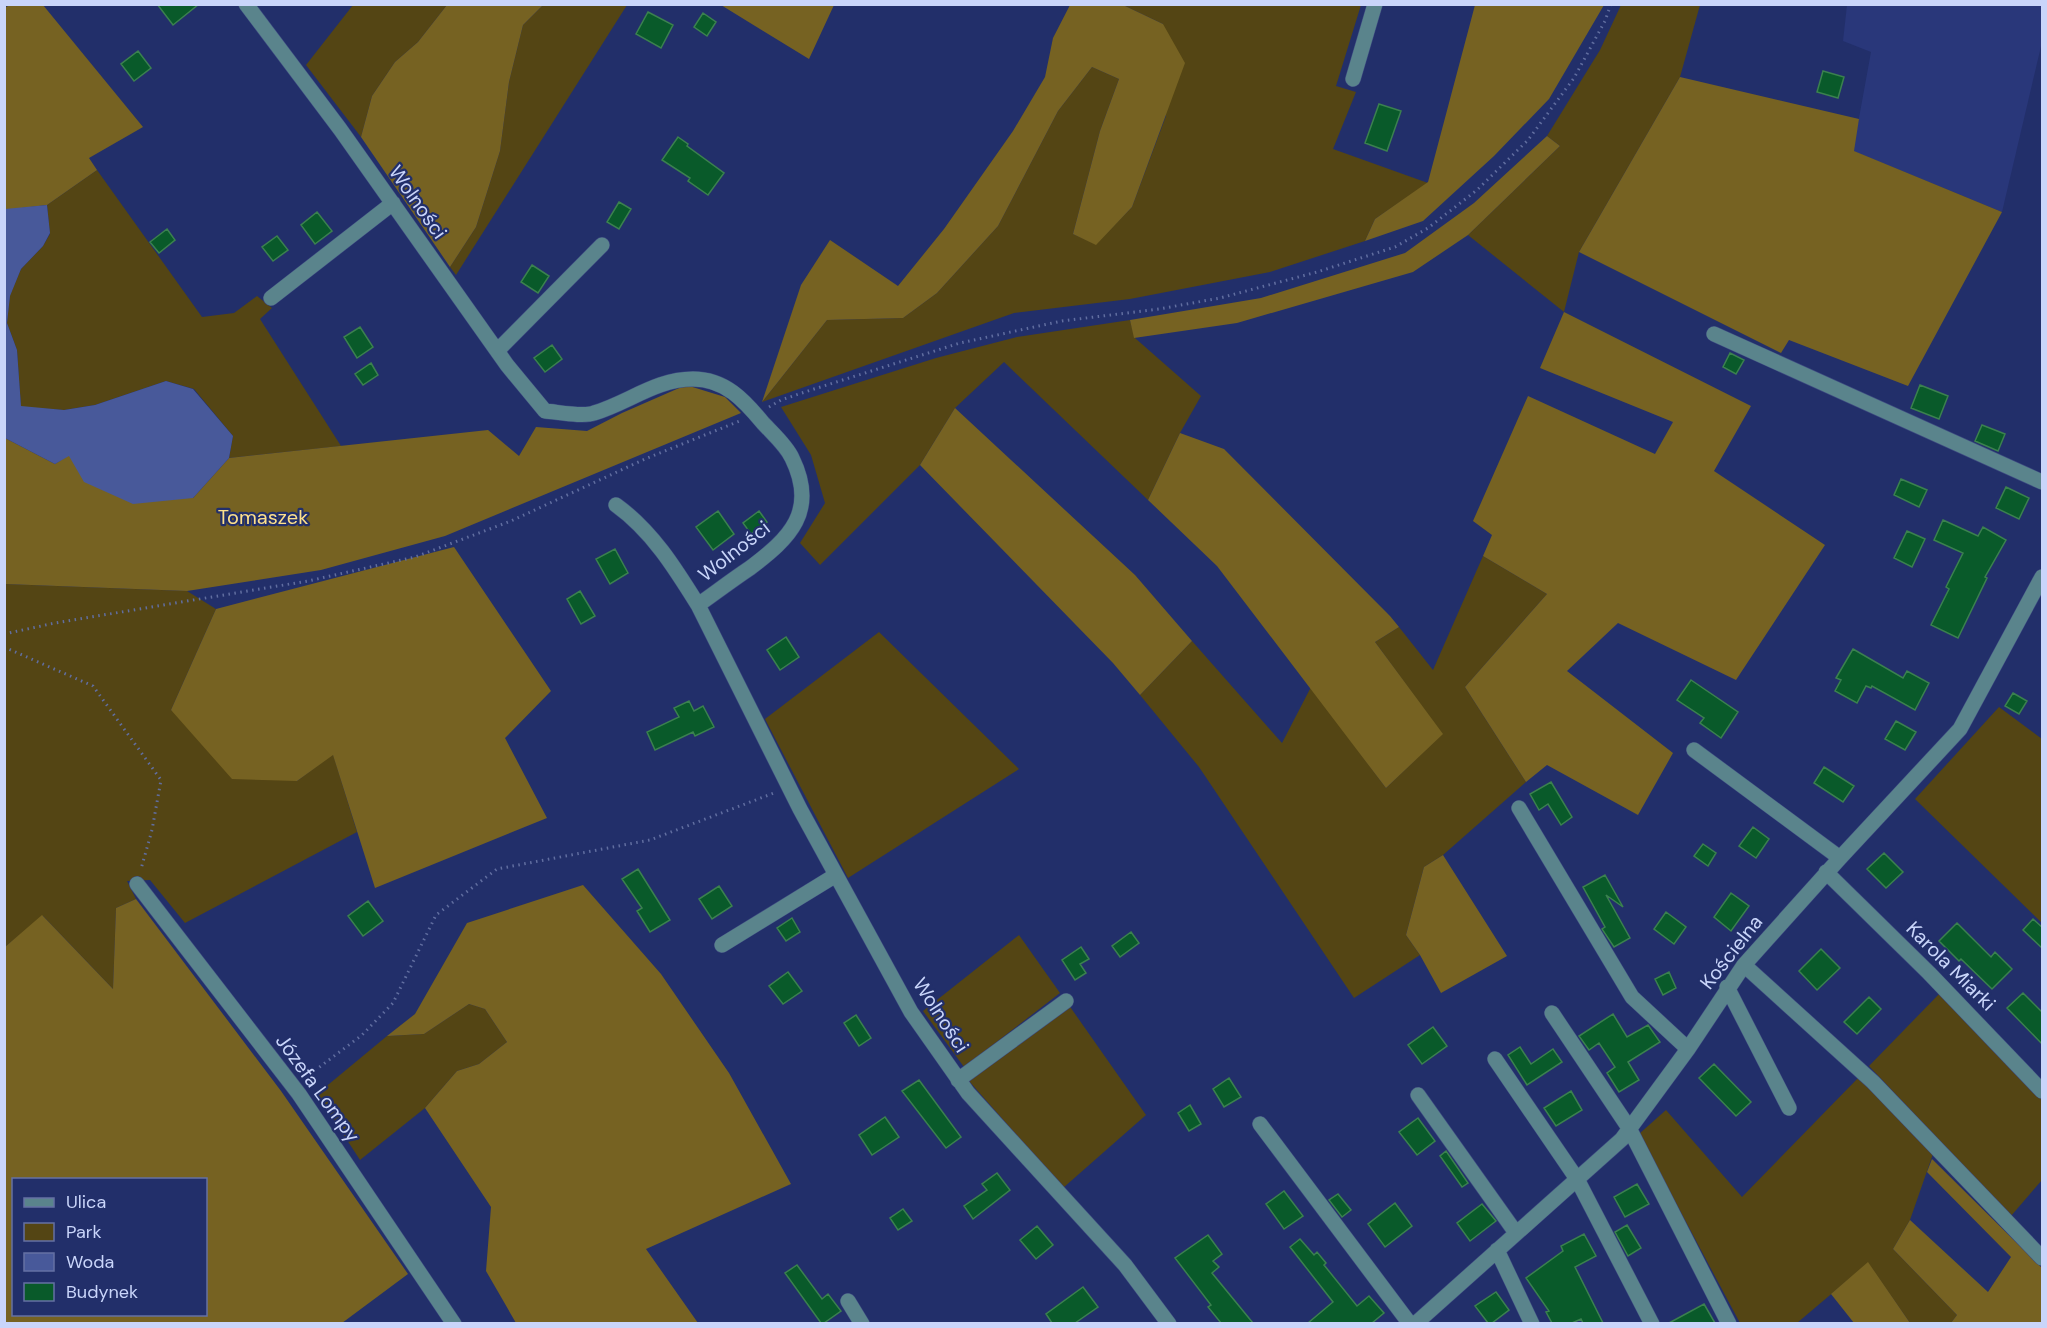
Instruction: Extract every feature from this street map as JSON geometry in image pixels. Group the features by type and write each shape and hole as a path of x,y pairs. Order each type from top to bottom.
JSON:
{"street":[{"name":"Wolności","path":"246,4 340,129 497,351 544,411 592,414 667,382 708,380 728,388 756,413 791,456 802,491 798,518 788,536 776,548 698,605 836,875 911,1011 968,1094 1125,1265 1169,1323"},
{"path":"1353,79 1375,4"},
{"path":"271,298 393,203"},
{"path":"497,351 602,245"},
{"path":"1714,334 2043,482"},
{"path":"616,505 635,519 658,546 698,605"},
{"name":"Kościelna","path":"1415,1323 1622,1138 1688,1049 1744,964 1826,872 1960,729 2043,577"},
{"path":"1694,750 1840,858"},
{"path":"1519,808 1632,997 1688,1049"},
{"name":"Karola Miarki","path":"1826,872 1946,989 2043,1091"},
{"path":"722,945 836,875"},
{"name":"Józefa Lompy","path":"137,884 293,1087 454,1323"},
{"path":"1744,964 1874,1082 2043,1258"},
{"path":"1727,987 1789,1108"},
{"path":"958,1080 1066,1001"},
{"path":"1552,1013 1629,1128 1729,1323"},
{"path":"1495,1059 1577,1179 1652,1323"},
{"path":"1418,1095 1516,1233"},
{"path":"1260,1124 1410,1323"},
{"path":"1497,1250 1532,1323"},
{"path":"848,1301 862,1323"}],"path":[{"path":"4,634 55,623 308,580 415,557 511,521 645,459 728,427 780,400 960,343 1062,321 1159,309 1220,298 1317,272 1395,247 1428,228 1477,190 1528,140 1574,78 1605,21 1611,4"},
{"path":"4,647 93,686 161,780 152,830 137,884"},
{"path":"293,1087 363,1035 393,1003 436,915 497,869 650,840 790,787"}],"shaded area":[{"path":"1847,5 2042,5 2042,42 2002,212 1853,151 1871,52 1843,41"}],"green space":[{"path":"10,5 43,5 143,127 89,158 97,170 47,205 5,210 4,8"},
{"path":"353,5 447,5 418,42 395,62 372,96 361,137 306,65"},
{"path":"447,5 543,5 523,25 509,82 500,151 476,227 450,267 361,137 372,96 395,62 418,42"},
{"path":"543,5 627,5 456,275 450,267 476,227 500,151 509,82 523,25"},
{"path":"721,5 834,5 809,59"},
{"path":"1070,5 1123,5 1163,24 1185,63 1132,207 1096,245 1073,234 1100,131 1119,79 1092,67 1058,111 998,226 937,293 903,318 827,320 762,402 801,285 830,240 898,286 944,229 1013,131 1045,77 1053,38"},
{"path":"1123,5 1361,5 1336,86 1356,92 1333,149 1428,183 1375,219 1365,241 1270,272 1130,299 1014,313 762,402 827,320 903,318 937,293 998,226 1058,111 1092,67 1119,79 1100,131 1073,234 1096,244 1132,207 1166,116 1163,24"},
{"path":"1475,5 1604,5 1549,99 1494,156 1423,221 1365,241 1375,219 1428,182"},
{"path":"1621,5 1700,5 1680,77 1579,252 1564,312 1468,235 1560,146 1547,136 1600,50"},
{"path":"1680,77 1859,119 1854,151 2002,212 1908,386 1789,340 1781,353 1579,252"},
{"path":"1547,136 1560,146 1468,235 1413,272 1237,323 1134,338 1130,320 1261,298 1405,253 1474,203"},
{"path":"97,170 202,317 234,313 257,296 272,308 260,319 341,446 229,458 233,436 194,389 166,381 95,405 64,410 21,407 17,350 7,323 10,295 21,269 43,246 50,234 47,205"},
{"path":"1564,312 1751,406 1714,471 1825,545 1736,680 1618,623 1567,671 1673,753 1638,815 1547,765 1526,782 1465,687 1547,594 1483,556 1492,535 1473,521 1528,396 1655,454 1673,422 1540,368"},
{"path":"1130,320 1135,338 1201,396 1180,433 1148,500 1004,362 955,408 920,465 820,565 800,543 825,503 811,455 781,407 936,358 1017,337"},
{"name":"Tomaszek","path":"686,385 725,397 741,413 445,536 321,570 187,591 5,584 5,438 55,464 69,455 193,498 229,458 488,430 519,456 536,427 587,431"},
{"path":"955,408 1135,575 1192,641 1140,695 1113,663 920,465"},
{"path":"1180,433 1224,449 1399,627 1375,642 1443,734 1386,788 1217,566 1148,500"},
{"path":"454,547 551,691 505,738 547,818 375,888 333,755 297,781 232,779 171,710 216,609"},
{"path":"1483,556 1547,594 1465,687 1526,782 1443,855 1424,867 1406,935 1420,955 1354,998 1199,767 1140,695 1192,641 1282,743 1311,687 1386,788 1442,734 1375,642 1399,627 1433,670"},
{"path":"5,584 187,591 216,609 171,710 297,781 333,754 357,832 185,923 150,880 127,881 136,899 116,908 113,989 43,916 5,947"},
{"path":"879,632 1019,769 848,878 765,719"},
{"path":"1999,707 2042,739 2042,923 1915,799"},
{"path":"1443,855 1507,956 1441,993 1406,935 1424,867"},
{"path":"583,885 661,974 729,1073 791,1184 646,1249 698,1323 516,1323 486,1271 491,1207 425,1108 457,1071 479,1064 507,1042 485,1009 469,1004 424,1034 387,1036 415,1014 467,923"},
{"path":"136,899 281,1091 408,1274 342,1323 5,1323 5,947 42,915 113,989 116,908"},
{"path":"1019,935 1060,993 964,1067 923,1011"},
{"path":"1941,992 2042,1100 2042,1180 2011,1216 1869,1066"},
{"path":"1066,1001 1146,1115 1063,1188 969,1081"},
{"path":"469,1004 485,1009 507,1042 479,1064 457,1071 425,1108 360,1160 317,1094 387,1036 424,1034"},
{"path":"1860,1076 1934,1151 1910,1220 1893,1249 1957,1315 1951,1323 1910,1323 1868,1263 1797,1323 1740,1323 1639,1134 1666,1110 1742,1197"},
{"path":"1932,1159 2042,1268 2042,1323 1951,1323 1957,1315 1893,1249 1910,1220 1988,1292 2011,1257 1927,1172"},
{"path":"1868,1262 1910,1323 1854,1323 1831,1294"}],"water":[{"path":"47,205 50,233 43,246 21,269 10,296 7,323 17,350 21,406 64,410 95,405 166,381 193,389 233,436 229,458 193,498 133,504 84,482 69,456 55,464 5,438 5,209"}],"building":[{"path":"157,4 199,4 173,25"},
{"path":"648,12 673,25 661,48 636,34"},
{"path":"703,13 716,22 707,36 694,27"},
{"path":"138,51 151,68 134,81 121,64"},
{"path":"1823,71 1844,77 1838,98 1817,92"},
{"path":"1379,104 1401,111 1387,151 1365,143"},
{"path":"678,137 724,173 708,195 688,181 690,178 662,160"},
{"path":"619,202 631,209 619,229 607,222"},
{"path":"317,212 332,231 315,244 301,225"},
{"path":"167,229 175,240 159,253 150,242"},
{"path":"277,236 288,250 273,261 262,247"},
{"path":"532,265 549,276 538,293 521,282"},
{"path":"360,327 373,347 357,358 344,337"},
{"path":"552,345 562,359 545,372 534,358"},
{"path":"1730,353 1744,360 1736,374 1723,367"},
{"path":"371,363 378,375 363,385 355,374"},
{"path":"1920,385 1948,396 1939,419 1911,408"},
{"path":"1982,425 2005,434 1998,451 1975,441"},
{"path":"1901,479 1927,490 1919,507 1894,495"},
{"path":"2006,487 2029,498 2019,519 1996,508"},
{"path":"718,511 734,534 713,550 696,527"},
{"path":"759,511 767,522 751,534 743,523"},
{"path":"1943,520 1978,536 1983,527 2006,540 1985,577 1987,578 1958,638 1931,625 1949,589 1946,587 1963,553 1934,540"},
{"path":"1907,531 1925,539 1912,567 1894,558"},
{"path":"615,549 628,573 610,584 596,559"},
{"path":"580,591 595,616 581,624 567,599"},
{"path":"786,637 799,657 780,670 767,650"},
{"path":"1853,649 1903,678 1907,671 1929,683 1915,710 1872,686 1871,688 1866,686 1857,703 1835,691 1841,680 1836,678"},
{"path":"1691,680 1738,712 1721,738 1700,723 1704,718 1677,700"},
{"path":"2013,693 2027,701 2019,714 2005,706"},
{"path":"689,701 694,711 703,706 714,727 695,736 693,732 655,750 647,732 679,717 674,708"},
{"path":"1896,721 1916,732 1905,750 1885,739"},
{"path":"1824,767 1854,786 1843,802 1814,783"},
{"path":"1551,782 1572,817 1561,825 1548,804 1539,810 1530,794"},
{"path":"1753,827 1769,839 1756,858 1739,846"},
{"path":"1703,844 1716,853 1708,866 1694,856"},
{"path":"1884,853 1903,872 1886,888 1867,869"},
{"path":"638,869 670,920 650,932 637,911 642,908 622,879"},
{"path":"1605,875 1623,907 1606,895 1630,938 1614,947 1602,929 1605,927 1583,887"},
{"path":"719,886 732,906 712,919 699,899"},
{"path":"1731,893 1749,906 1731,931 1714,917"},
{"path":"368,901 383,921 363,936 348,916"},
{"path":"1666,912 1686,927 1674,944 1654,929"},
{"path":"792,918 800,932 786,941 777,928"},
{"path":"2033,919 2043,928 2043,949 2023,930"},
{"path":"1957,923 1991,957 1995,952 2012,969 1992,989 1939,941"},
{"path":"1131,932 1139,943 1120,957 1112,946"},
{"path":"1081,947 1089,959 1080,964 1086,973 1075,980 1062,960"},
{"path":"1821,949 1840,968 1817,990 1799,971"},
{"path":"788,972 802,991 783,1004 769,986"},
{"path":"1669,972 1676,988 1663,995 1655,979"},
{"path":"2023,993 2043,1013 2043,1045 2007,1008"},
{"path":"1869,997 1881,1009 1857,1034 1844,1022"},
{"path":"1613,1014 1627,1037 1648,1025 1660,1042 1628,1062 1639,1080 1619,1092 1607,1073 1615,1067 1599,1043 1589,1050 1579,1036"},
{"path":"856,1015 871,1038 859,1046 844,1023"},
{"path":"1433,1027 1447,1046 1422,1064 1408,1045"},
{"path":"1520,1047 1531,1064 1553,1049 1562,1062 1527,1085 1508,1055"},
{"path":"1714,1064 1751,1102 1736,1116 1699,1078"},
{"path":"1229,1078 1241,1097 1224,1107 1213,1089"},
{"path":"919,1080 961,1137 946,1148 902,1091"},
{"path":"1571,1091 1582,1110 1556,1126 1544,1108"},
{"path":"1190,1105 1201,1124 1189,1131 1178,1113"},
{"path":"885,1117 899,1137 872,1155 859,1135"},
{"path":"1418,1118 1435,1141 1417,1155 1399,1132"},
{"path":"1446,1151 1468,1183 1462,1187 1440,1156"},
{"path":"997,1173 1010,1190 973,1219 964,1206 987,1190 982,1184"},
{"path":"1637,1184 1649,1204 1625,1217 1614,1197"},
{"path":"1284,1191 1303,1216 1284,1229 1266,1204"},
{"path":"1338,1194 1351,1210 1342,1217 1329,1200"},
{"path":"1395,1203 1412,1226 1385,1247 1368,1224"},
{"path":"1482,1204 1496,1221 1470,1241 1457,1223"},
{"path":"903,1209 912,1221 898,1230 890,1218"},
{"path":"1627,1225 1641,1248 1628,1256 1615,1232"},
{"path":"1037,1226 1053,1245 1036,1259 1020,1240"},
{"path":"1584,1234 1596,1256 1575,1267 1603,1323 1583,1323 1581,1319 1572,1323 1552,1323 1546,1312 1549,1311 1526,1278 1563,1251 1561,1246"},
{"path":"1208,1235 1222,1254 1213,1261 1219,1267 1212,1273 1253,1323 1221,1323 1208,1307 1211,1305 1175,1258"},
{"path":"1300,1239 1314,1255 1317,1252 1326,1263 1324,1265 1357,1306 1369,1296 1384,1313 1372,1323 1308,1323 1333,1302 1290,1247"},
{"path":"797,1265 822,1299 828,1294 841,1311 824,1323 821,1323 785,1273"},
{"path":"1083,1287 1098,1307 1075,1323 1052,1323 1046,1314"},
{"path":"1496,1292 1509,1310 1492,1323 1488,1323 1475,1306"},
{"path":"1704,1304 1715,1323 1669,1323"}]}
